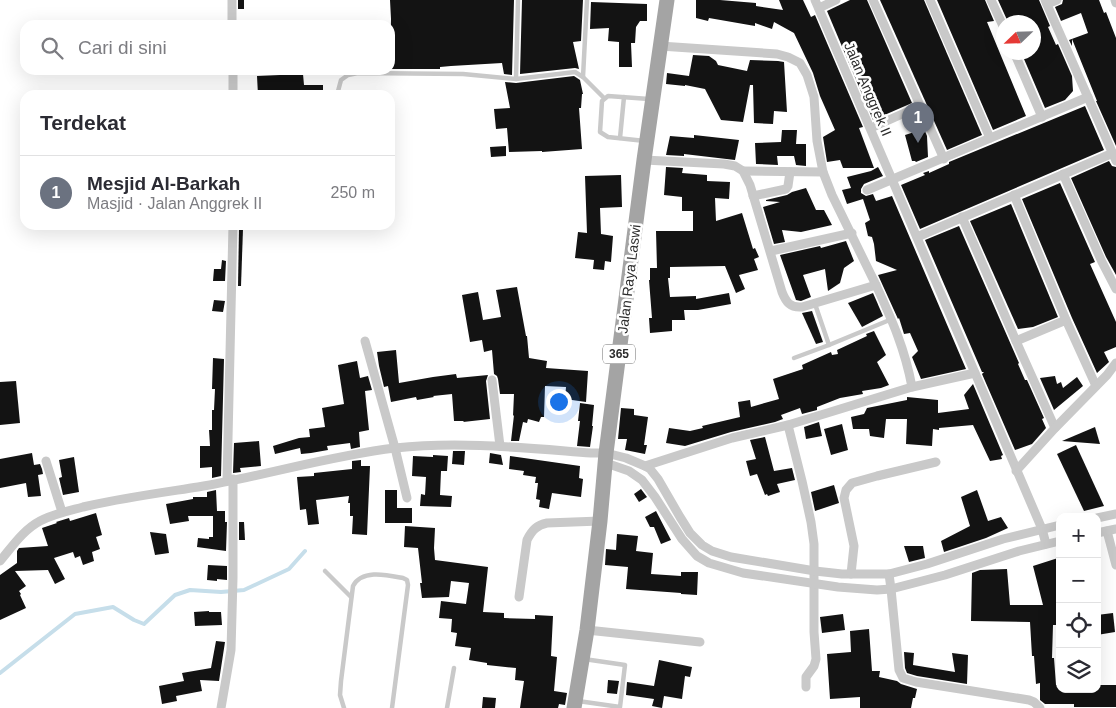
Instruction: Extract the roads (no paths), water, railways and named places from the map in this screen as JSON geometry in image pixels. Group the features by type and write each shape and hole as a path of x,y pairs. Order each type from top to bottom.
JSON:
{"main road":[{"name":"Jalan Raya Laswi","path":"574,704 587,630 606,458 644,160 667,0"}],"street":[{"path":"232,0 232,20"},
{"path":"817,4 836,0"},
{"path":"873,0 944,158"},
{"path":"930,0 990,138"},
{"path":"991,0 998,15"},
{"path":"917,236 1063,174 1114,157 1046,2 1057,0"},
{"name":"Jalan Anggrek II","path":"817,4 1042,529 1046,544"},
{"path":"660,46 777,54 800,63 807,75 814,97 817,141 823,172 832,195 892,319 904,350 912,387"},
{"path":"1018,60 1042,116"},
{"path":"233,75 233,90"},
{"path":"867,190 1088,97"},
{"path":"870,128 920,106"},
{"path":"644,160 724,164 735,166 743,172 771,251 782,292 787,302 793,307 797,308 815,304 876,285"},
{"path":"743,172 823,172"},
{"path":"753,196 786,189 790,172"},
{"path":"1063,174 1116,289"},
{"path":"1014,195 1066,320 1096,386"},
{"path":"962,217 1054,428"},
{"path":"221,708 231,650 233,578 230,480 233,230"},
{"path":"771,251 852,233"},
{"path":"1016,341 1066,320"},
{"path":"365,341 407,498"},
{"path":"1016,471 1054,428 1107,375 1116,363"},
{"path":"645,466 732,438 788,425 912,387 975,374"},
{"path":"492,380 500,446"},
{"path":"788,425 811,522 814,544 814,632 816,659 806,678 806,686"},
{"path":"0,560 34,524 62,512 109,501 201,486 328,459 395,448 440,445 500,446 591,453 606,458 642,480 656,497 682,539 703,560 721,567 743,572 814,584 856,589 892,589 922,582 1019,551 1056,542"},
{"path":"606,458 626,458 650,469 690,533 702,545 712,551 731,558 814,571 851,574 889,574 927,564 1003,539 1056,526"},
{"path":"46,461 62,512"},
{"path":"851,574 854,546 844,498 846,490 852,484 877,476 936,462"},
{"path":"1101,517 1116,514"},
{"path":"519,597 527,540 535,528 547,523 600,521"},
{"path":"1112,530 1116,564"},
{"path":"889,574 892,589 898,666 902,677 916,682 1029,700 1040,708"},
{"path":"587,630 700,642"}],"lane":[{"path":"516,79 518,0"},
{"path":"583,77 587,0"},
{"path":"395,73 463,74 516,79 575,72 583,77 604,98"},
{"path":"338,90 341,80 348,75"},
{"path":"647,141 608,137 600,132 601,106 604,98 608,96 652,100"},
{"path":"620,138 624,97"},
{"path":"815,304 829,345"},
{"path":"794,358 892,319"},
{"path":"325,571 351,597"},
{"path":"344,708 340,692 354,584 356,580 364,576 382,575 402,577 408,583 392,708"},
{"path":"574,704 620,706 625,664 582,659"},
{"path":"447,708 454,668"}],"waterway":[{"path":"0,673 75,614 113,607 144,624 175,595 190,590 221,592 244,590 289,569 305,551"}],"place":[{"name":"Mesjid Al-Barkah","path":"918,143"}]}
